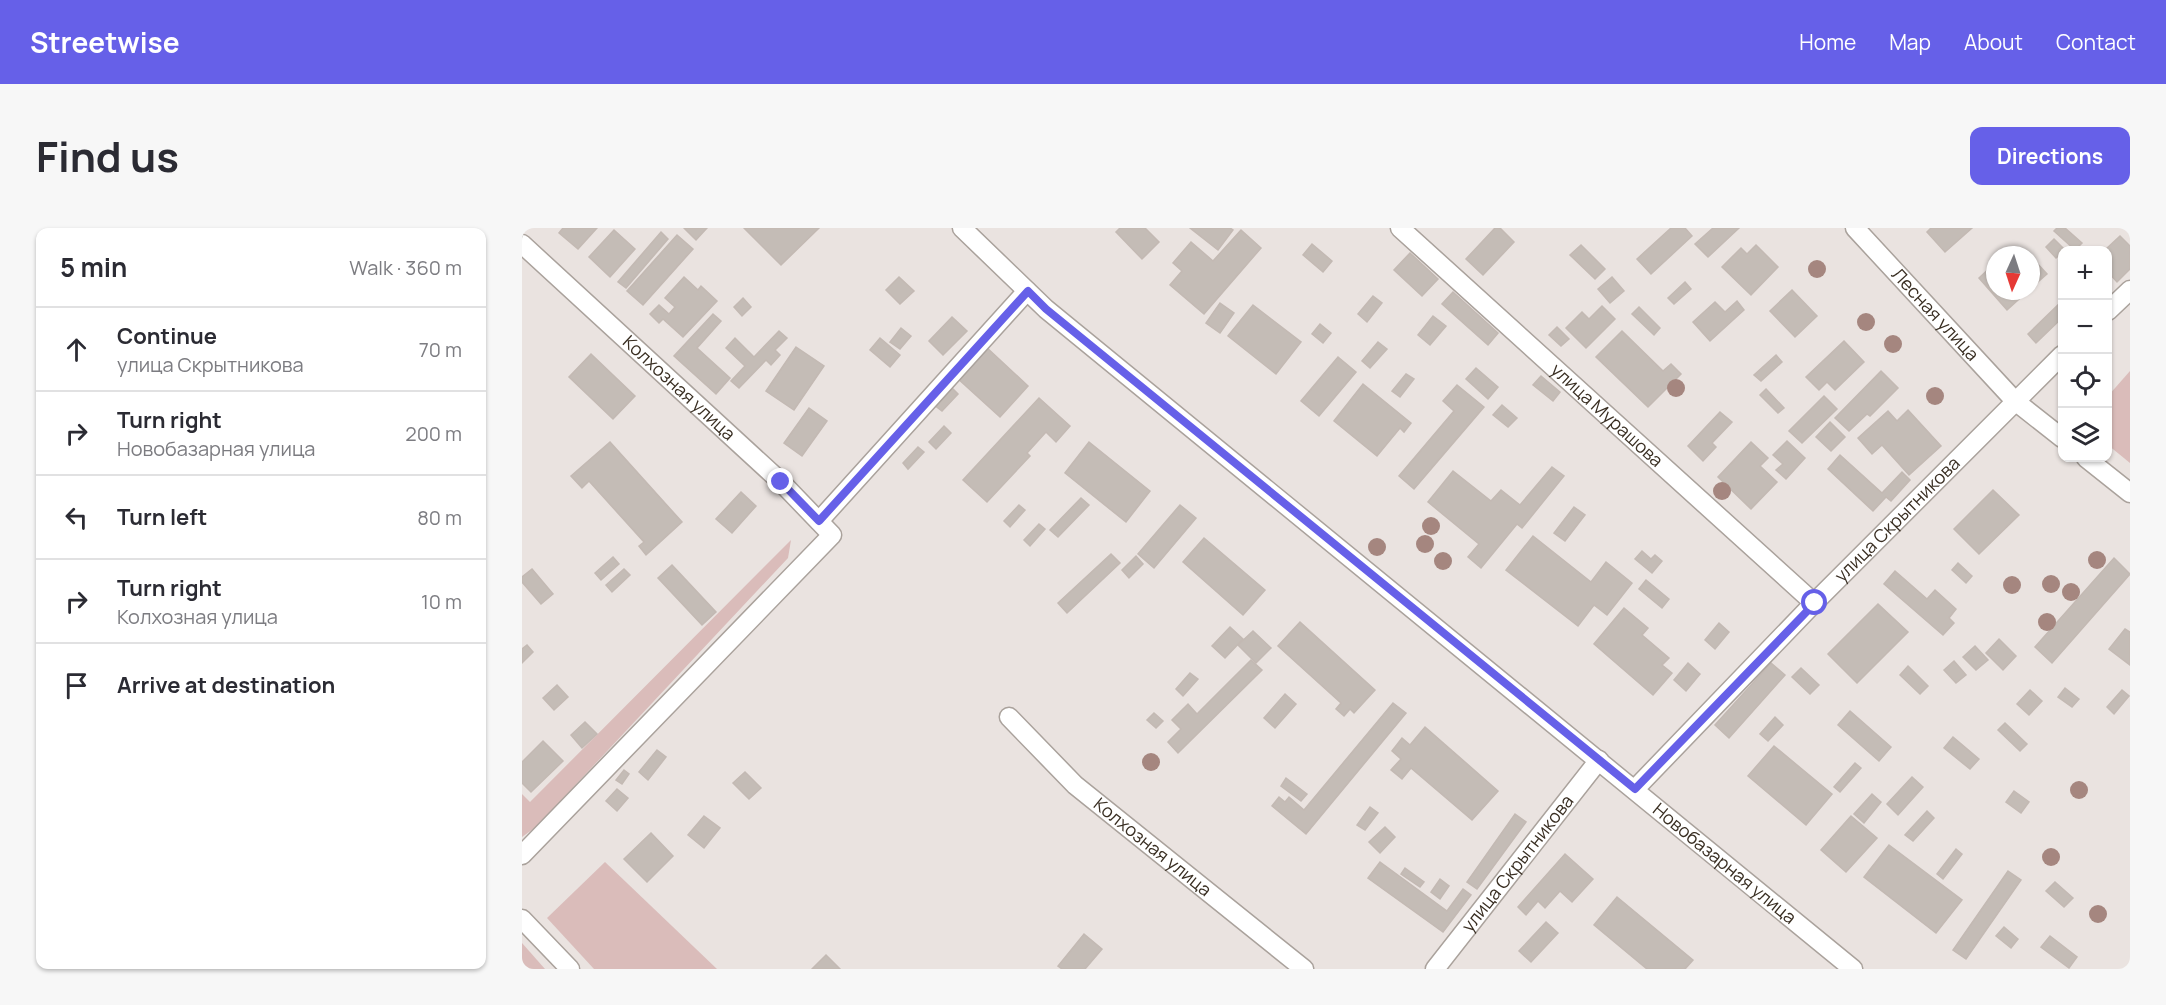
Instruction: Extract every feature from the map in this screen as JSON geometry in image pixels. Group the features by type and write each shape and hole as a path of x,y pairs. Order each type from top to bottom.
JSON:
{"street":[{"name":"Новобазарная улица","path":"962,228 1046,309 1853,969"},
{"name":"улица Мурашова","path":"1400,228 1815,603"},
{"name":"Лесная улица","path":"1855,228 2015,401 2058,435"},
{"name":"Колхозная улица","path":"522,244 781,482 832,535 522,855"},
{"path":"2112,307 2130,290"},
{"path":"819,521 1028,291"},
{"name":"улица Скрытникова","path":"1635,789 1815,603 2058,359"},
{"path":"2091,462 2130,493"},
{"name":"Колхозная улица","path":"1009,717 1075,785 1304,969"},
{"name":"улица Скрытникова","path":"1435,969 1599,760"},
{"path":"522,919 570,969"}],"shaded area":[{"path":"2130,371 2130,463 2112,448 2112,391"},
{"path":"791,540 788,558 536,827 522,837 522,794 530,802"},
{"path":"605,862 717,969 594,969 547,918"},
{"path":"522,943 545,969 522,969"}],"building":[{"path":"563,228 597,228 578,249 559,233"},
{"path":"684,228 707,228 696,240"},
{"path":"744,228 819,228 781,265"},
{"path":"1120,228 1145,228 1159,242 1142,259 1116,232"},
{"path":"1190,228 1230,228 1233,230 1218,250"},
{"path":"1495,228 1500,228 1514,242 1483,275 1466,259"},
{"path":"1671,228 1685,228 1692,236 1651,274 1637,259"},
{"path":"1713,228 1739,228 1708,257 1695,244"},
{"path":"1931,228 1972,228 1945,252 1927,232"},
{"path":"2057,228 2065,228 2082,243 2079,246 2071,246 2054,231"},
{"path":"614,230 635,249 610,277 589,257"},
{"path":"1241,230 1261,248 1204,314 1170,285 1182,271 1173,263 1191,242 1213,261"},
{"path":"661,232 668,239 626,288 618,282"},
{"path":"677,235 693,249 643,305 627,291"},
{"path":"2120,236 2130,246 2130,269 2117,282 2112,276 2112,246 2109,246"},
{"path":"2054,239 2061,246 2058,246 2058,256 2056,258 2046,247"},
{"path":"1312,244 1332,261 1323,272 1303,255"},
{"path":"1581,245 1605,269 1595,279 1570,255"},
{"path":"1756,245 1778,267 1751,295 1722,267 1741,248 1747,254"},
{"path":"1410,253 1438,279 1422,296 1394,270"},
{"path":"2040,266 2047,274 2040,280"},
{"path":"1986,271 1986,286 1979,278"},
{"path":"684,277 698,290 701,286 717,301 683,337 663,319 659,323 650,314 659,305 669,314 675,307 665,298"},
{"path":"899,277 914,291 900,304 886,290"},
{"path":"1612,277 1624,291 1610,303 1598,289"},
{"path":"1685,282 1691,289 1674,304 1668,298"},
{"path":"1792,290 1817,316 1795,337 1770,311"},
{"path":"1453,292 1498,333 1488,345 1442,304"},
{"path":"1373,296 1382,303 1367,322 1358,314"},
{"path":"743,298 751,307 742,316 734,307"},
{"path":"1998,300 2018,300 2007,310"},
{"path":"1737,301 1744,310 1710,341 1693,322 1715,302 1725,312"},
{"path":"1220,303 1234,313 1220,333 1206,323"},
{"path":"1253,305 1301,342 1276,374 1228,336"},
{"path":"2058,305 2058,322 2036,343 2028,334"},
{"path":"1602,306 1615,319 1586,348 1566,328 1582,312 1589,319"},
{"path":"1639,307 1660,328 1654,335 1632,314"},
{"path":"713,314 721,321 697,348 730,378 716,394 674,356"},
{"path":"1433,316 1446,326 1430,345 1418,335"},
{"path":"952,317 967,331 943,355 929,341"},
{"path":"1320,324 1331,333 1323,343 1312,334"},
{"path":"1557,327 1569,339 1561,346 1549,335"},
{"path":"901,328 911,336 900,349 890,342"},
{"path":"779,331 787,338 775,350 780,355 771,365 766,360 739,388 731,381 745,366 726,348 735,338 754,357"},
{"path":"1622,331 1663,371 1671,364 1681,374 1648,407 1596,357"},
{"path":"880,338 900,355 890,367 870,350"},
{"path":"1844,341 1864,362 1835,390 1827,382 1819,390 1806,377"},
{"path":"1378,342 1387,349 1370,368 1362,361"},
{"path":"985,346 1028,386 1000,417 956,377"},
{"path":"796,347 824,366 794,410 766,391"},
{"path":"591,354 635,396 613,419 569,377"},
{"path":"1776,355 1782,362 1761,381 1754,375"},
{"path":"1338,357 1356,372 1319,416 1301,401"},
{"path":"1476,368 1498,387 1488,399 1466,379"},
{"path":"1881,371 1898,388 1870,416 1867,414 1849,431 1835,418"},
{"path":"1406,374 1414,379 1400,397 1392,391"},
{"path":"1541,376 1560,392 1553,401 1533,385"},
{"path":"1363,384 1411,423 1404,432 1400,428 1377,456 1334,421"},
{"path":"1457,385 1484,407 1414,489 1399,476 1454,411 1443,401"},
{"path":"951,387 958,394 942,411 934,405"},
{"path":"1766,389 1784,408 1778,413 1760,395"},
{"path":"1824,396 1837,409 1802,443 1789,431"},
{"path":"1039,398 1070,426 1056,442 1046,432 1027,453 1030,456 987,502 963,480"},
{"path":"1502,405 1517,418 1508,427 1493,415"},
{"path":"809,408 827,421 802,456 784,443"},
{"path":"1908,410 1941,446 1909,475 1882,445 1872,454 1858,438 1888,411 1897,421"},
{"path":"1720,412 1732,422 1712,443 1716,447 1703,461 1688,446"},
{"path":"1830,422 1845,437 1831,451 1816,437"},
{"path":"944,426 951,433 936,449 929,442"},
{"path":"1787,441 1805,458 1786,479 1776,470 1783,464 1773,455"},
{"path":"610,442 682,522 646,555 639,546 644,542 589,481 582,488 571,476"},
{"path":"1089,442 1150,491 1126,522 1065,473"},
{"path":"1751,442 1768,458 1760,466 1777,482 1751,509 1718,477"},
{"path":"918,447 924,452 908,469 903,463"},
{"path":"1840,455 1882,493 1902,472 1910,480 1891,501 1886,497 1873,511 1828,469"},
{"path":"1552,467 1564,476 1522,528 1517,524 1481,568 1468,557 1479,544 1428,502 1453,471 1491,501 1501,490 1520,505"},
{"path":"1993,490 2019,515 1979,554 1954,529"},
{"path":"741,492 756,506 732,533 716,519"},
{"path":"1081,498 1089,505 1058,537 1050,530"},
{"path":"1019,505 1025,510 1010,527 1004,521"},
{"path":"1180,505 1196,518 1154,568 1138,554"},
{"path":"1574,507 1585,515 1565,541 1554,533"},
{"path":"1039,524 1045,529 1030,546 1024,540"},
{"path":"1533,536 1591,582 1606,562 1632,583 1607,615 1594,605 1578,626 1506,570"},
{"path":"1204,538 1265,590 1243,615 1183,562"},
{"path":"1642,551 1651,559 1655,555 1662,561 1652,573 1635,559"},
{"path":"1111,554 1120,563 1067,613 1058,603"},
{"path":"1136,556 1143,564 1129,578 1122,570"},
{"path":"613,557 619,564 601,580 595,573"},
{"path":"2114,558 2130,574 2052,663 2035,647"},
{"path":"1958,563 1972,576 1966,583 1952,570"},
{"path":"672,565 716,612 702,625 658,578"},
{"path":"532,569 553,594 541,604 522,582 522,577"},
{"path":"624,569 630,575 612,592 606,585"},
{"path":"1895,571 1927,599 1935,590 1956,609 1949,618 1954,623 1943,635 1884,584"},
{"path":"1646,580 1669,599 1662,608 1639,589"},
{"path":"1878,604 1908,632 1857,683 1828,654"},
{"path":"1624,608 1648,628 1642,635 1669,658 1662,665 1672,673 1653,695 1594,644"},
{"path":"1300,622 1375,690 1354,713 1350,709 1344,716 1336,709 1341,703 1278,646"},
{"path":"1719,623 1729,632 1715,649 1705,640"},
{"path":"1230,627 1243,639 1225,658 1212,646"},
{"path":"2125,629 2130,632 2130,665 2109,649"},
{"path":"1253,631 1271,648 1256,663 1238,645"},
{"path":"1999,639 2016,656 2003,670 1986,653"},
{"path":"527,645 533,652 522,663 522,649"},
{"path":"1975,646 1988,660 1976,670 1963,657"},
{"path":"1251,660 1262,670 1178,753 1168,742 1181,729 1172,720 1188,704 1197,714"},
{"path":"1954,661 1966,675 1956,683 1944,670"},
{"path":"1688,663 1700,674 1686,691 1674,680"},
{"path":"1771,663 1785,675 1729,738 1715,725"},
{"path":"1908,666 1928,686 1920,694 1900,675"},
{"path":"1801,668 1819,685 1810,694 1792,677"},
{"path":"1190,673 1198,679 1183,696 1176,689"},
{"path":"557,685 568,697 554,710 543,698"},
{"path":"2065,688 2079,699 2072,707 2058,697"},
{"path":"2030,690 2042,701 2029,715 2017,704"},
{"path":"2122,690 2129,696 2114,714 2107,707"},
{"path":"1285,694 1296,704 1275,728 1264,718"},
{"path":"1393,703 1406,713 1306,834 1272,806 1279,797 1285,802 1289,797 1304,810"},
{"path":"1850,711 1891,747 1879,761 1838,725"},
{"path":"1154,713 1163,721 1156,728 1147,720"},
{"path":"1775,717 1783,725 1768,741 1760,734"},
{"path":"585,722 597,734 582,748 571,735"},
{"path":"2005,723 2027,744 2020,751 1998,730"},
{"path":"1425,727 1498,791 1472,820 1411,768 1402,779 1391,770 1401,759 1392,751 1402,738 1410,745"},
{"path":"1953,737 1979,759 1970,769 1944,748"},
{"path":"543,741 563,761 531,792 522,783 522,762"},
{"path":"1774,746 1832,794 1806,825 1748,776"},
{"path":"657,750 666,757 648,780 639,772"},
{"path":"1855,763 1861,768 1840,792 1834,787"},
{"path":"624,770 629,774 622,784 616,780"},
{"path":"745,772 761,788 749,799 733,783"},
{"path":"1912,777 1923,787 1898,815 1887,804"},
{"path":"1286,778 1307,794 1301,801 1281,786"},
{"path":"617,789 628,798 617,811 606,801"},
{"path":"2014,791 2029,802 2021,813 2006,802"},
{"path":"1872,794 1881,802 1864,823 1854,814"},
{"path":"1370,807 1378,813 1365,830 1357,825"},
{"path":"1927,811 1934,818 1913,841 1905,835"},
{"path":"1515,814 1526,822 1477,889 1467,882"},
{"path":"704,816 720,828 704,848 688,835"},
{"path":"1851,816 1877,838 1846,872 1821,850"},
{"path":"1385,827 1395,837 1380,853 1369,842"},
{"path":"651,833 673,856 647,882 624,859"},
{"path":"1889,845 1962,900 1936,933 1864,877"},
{"path":"1956,849 1962,854 1943,879 1937,874"},
{"path":"1565,854 1593,879 1572,902 1560,891 1545,908 1538,901 1526,915 1518,907"},
{"path":"1380,862 1447,911 1463,889 1471,895 1443,932 1368,878"},
{"path":"1405,868 1424,882 1420,887 1401,874"},
{"path":"2008,871 2021,880 1966,959 1953,950"},
{"path":"1440,879 1449,886 1440,899 1431,892"},
{"path":"2055,882 2073,898 2064,907 2046,891"},
{"path":"1617,897 1693,960 1685,969 1647,969 1594,925"},
{"path":"1546,922 1558,933 1531,962 1519,951"},
{"path":"2004,927 2018,939 2011,948 1996,936"},
{"path":"1084,934 1102,949 1085,969 1062,969 1058,966"},
{"path":"2050,936 2077,957 2069,968 2041,947"},
{"path":"826,955 840,969 812,969"}],"route":[{"path":"781,482 819,521 1028,291 1046,309 1635,789 1815,603"}]}
